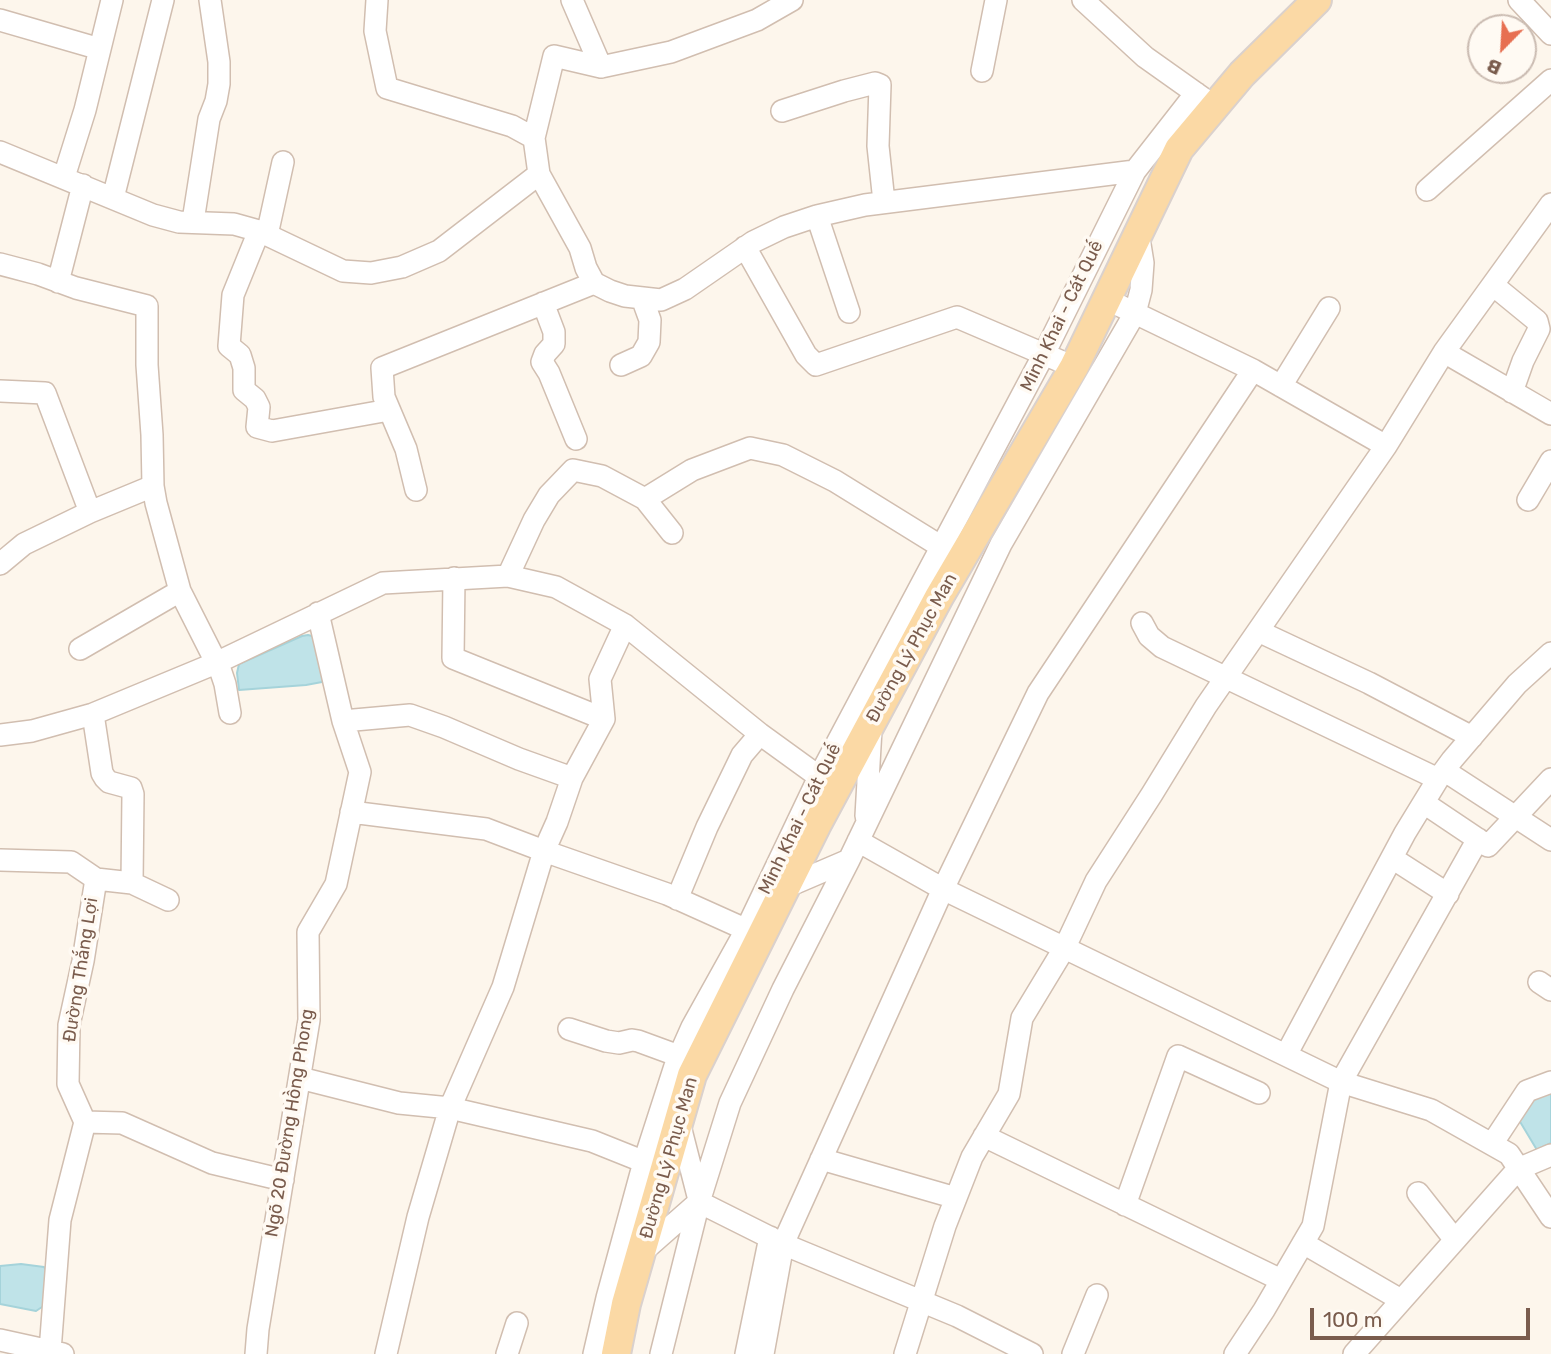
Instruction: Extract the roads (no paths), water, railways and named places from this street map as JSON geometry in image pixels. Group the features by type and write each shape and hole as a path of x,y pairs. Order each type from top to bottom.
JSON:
{"main road":[{"name":"Đường Lý Phục Man","path":"617,1354 626,1304 641,1253 654,1166 679,1121 692,1075 753,933 786,887 828,783 871,724 939,597 951,553 1074,367 1205,100 1242,74 1317,0"}],"street":[{"path":"58,282 85,110 113,0"},
{"path":"113,198 163,0"},
{"path":"194,221 209,120 219,84 219,62 210,0"},
{"path":"377,0 375,31 387,88 512,126 534,138"},
{"path":"572,0 601,67"},
{"path":"792,0 757,20 671,52 601,67 554,56 534,138 539,174 580,248 594,283 618,293 661,300 685,289 745,247 784,227 817,216 884,202 1135,172"},
{"path":"982,71 996,0"},
{"path":"1083,0 1145,57 1205,100"},
{"path":"1528,3 1551,34"},
{"path":"0,20 100,48"},
{"path":"1427,190 1551,80"},
{"path":"782,111 874,83 880,85 878,146 884,202"},
{"name":"Minh Khai - Cát Quế","path":"594,1354 607,1298 654,1166 679,1056 692,1027 753,933 828,783 951,553 1044,354 1135,172 1205,100"},
{"path":"0,152 153,215 179,222 234,224 263,233 343,271 371,273 402,267 439,251 539,174"},
{"path":"283,162 263,233 233,295 229,345 240,355 244,368 244,390 255,399 259,407 257,427 272,431 389,410"},
{"path":"905,1354 945,1226 972,1157 1009,1094 1022,1018 1065,947 1096,881 1226,678 1386,446 1444,352 1551,204"},
{"path":"817,216 849,312"},
{"path":"661,1354 699,1202 730,1103 1001,544 1135,313 1142,290 1143,263 1138,232"},
{"path":"745,247 806,355 816,365 957,317 1074,367"},
{"path":"0,264 76,288 147,306 147,365 156,503 180,591 225,684 230,713"},
{"path":"416,490 407,449 384,397 382,368 594,283"},
{"path":"1493,285 1537,321 1539,329 1523,361 1512,392"},
{"path":"621,365 642,356 649,342 650,320 642,298"},
{"path":"1106,299 1253,370 1386,446"},
{"path":"543,303 554,332 554,344 542,362 576,439"},
{"path":"1281,386 1329,308"},
{"path":"1444,352 1551,414"},
{"path":"746,1354 777,1240 821,1159 943,889 1038,693 1253,370"},
{"path":"0,391 44,393 90,512"},
{"path":"645,499 692,470 750,448 783,455 835,481 951,553"},
{"path":"1528,500 1551,461"},
{"path":"508,576 549,495 573,470 602,476 645,499 672,533"},
{"path":"0,564 24,544 90,512 153,486"},
{"path":"0,735 32,731 93,714 216,663 383,583 508,576 556,587 625,625 760,734 828,783"},
{"path":"454,578 453,658 604,719"},
{"path":"80,649 180,591"},
{"name":"Ngõ 20 Đường Hồng Phong","path":"256,1354 260,1315 309,1020 308,932 336,884 360,772 343,721 318,613"},
{"path":"1142,623 1149,636 1161,646 1441,775 1551,840"},
{"path":"386,1354 418,1217 450,1108 503,987 544,852 572,778 604,719 600,679 625,625"},
{"path":"1258,631 1369,683 1472,737"},
{"path":"1286,1055 1392,858 1441,775 1517,684 1551,653"},
{"path":"93,714 102,773 109,782 131,788 133,794 132,883"},
{"path":"343,721 410,715 572,778"},
{"path":"861,833 871,724"},
{"path":"677,899 707,827 742,755 760,734"},
{"path":"1424,803 1488,846 1551,779"},
{"path":"351,812 486,829 677,899 753,933"},
{"path":"861,833 943,889 1341,1082 1430,1110 1492,1144 1509,1154 1551,1217"},
{"path":"1235,1354 1313,1226 1341,1082 1478,839"},
{"path":"1392,858 1448,894"},
{"path":"0,860 71,862 96,878"},
{"path":"786,887 849,860"},
{"name":"Đường Thắng Lợi","path":"85,1122 68,1084 69,1025 83,961 96,878 132,883 168,900"},
{"path":"569,1029 606,1041 638,1041 679,1056"},
{"path":"1125,1205 1178,1056 1259,1093"},
{"path":"300,1078 399,1102 450,1108 592,1141 654,1166"},
{"path":"1492,1144 1527,1091 1551,1082"},
{"path":"679,1121 699,1202"},
{"path":"0,1340 54,1353 60,1220 85,1122 122,1122 212,1163 283,1180"},
{"path":"984,1136 1281,1280"},
{"path":"1353,1354 1518,1169 1551,1155"},
{"path":"821,1159 956,1198"},
{"path":"1418,1193 1455,1240"},
{"path":"699,1202 777,1240 957,1316 1032,1354"},
{"path":"641,1253 699,1202"},
{"path":"763,1354 777,1240"},
{"path":"1303,1243 1401,1300"},
{"path":"1073,1354 1097,1294"},
{"path":"507,1354 517,1322"}],"water":[{"path":"308,635 316,641 325,676 322,682 239,690 239,664"},
{"path":"1551,1087 1551,1143 1537,1150 1516,1115 1533,1095"},
{"path":"21,1264 44,1267 48,1273 45,1305 36,1311 0,1304 0,1266"}]}
